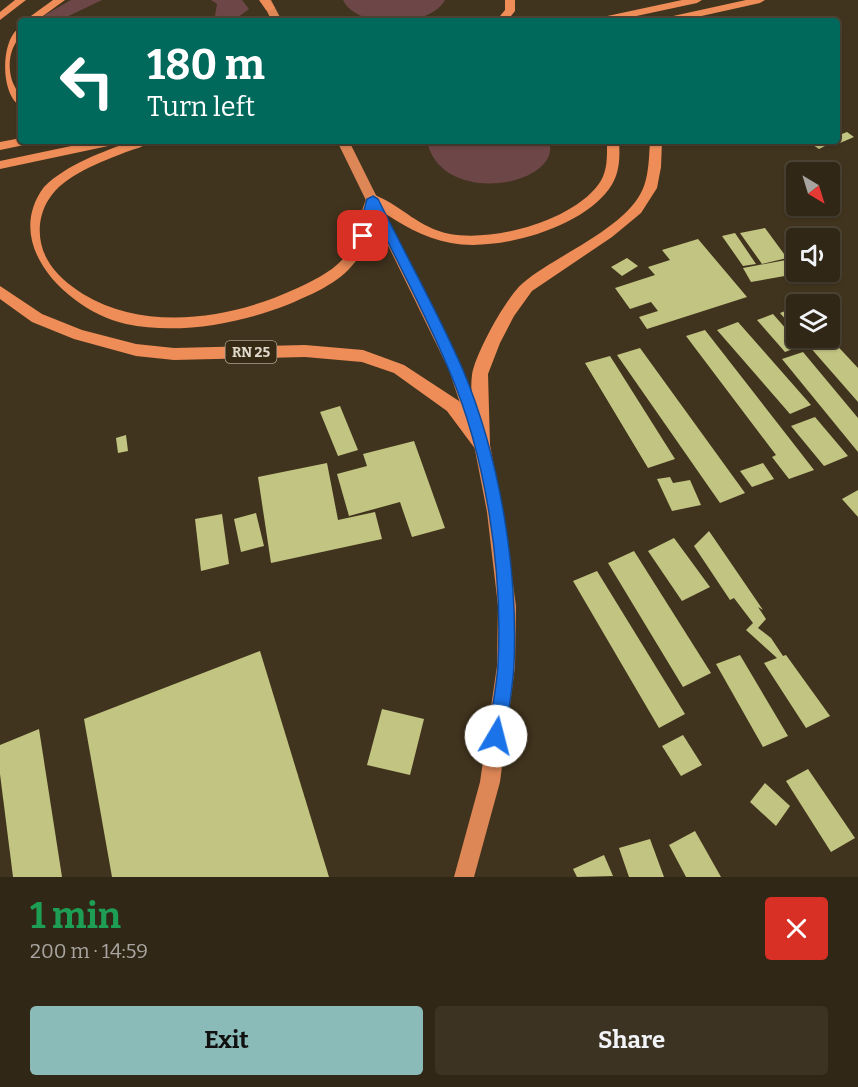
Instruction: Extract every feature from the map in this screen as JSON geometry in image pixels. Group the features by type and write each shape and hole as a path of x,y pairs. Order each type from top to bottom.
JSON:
{"highway":[{"path":"0,17 21,0"},
{"path":"33,18 60,0"},
{"path":"504,18 510,11 510,0"},
{"path":"612,18 697,0"},
{"path":"678,18 754,1"},
{"path":"717,18 754,1"},
{"path":"18,33 8,44 4,79 18,99"},
{"path":"0,146 18,142"},
{"path":"0,165 99,144"},
{"path":"136,144 74,171 43,197 31,227 36,252 48,274 76,297 106,312 144,320 193,321 239,315 279,303 334,275 355,255 363,236 373,199 417,229 463,240 512,235 552,223 582,208 601,192 610,175 616,153 614,144"},
{"path":"482,445 480,374 492,342 509,312 527,287 607,234 636,210 650,188 655,167 656,144"},
{"name":"RN 25","path":"0,291 37,318 79,334 136,350 174,354 304,351 363,356 399,369 453,406 482,445"}],"main road":[{"path":"268,2 276,18"},
{"path":"345,144 456,370 482,445 495,512 507,606 506,666 490,782 464,877"}],"shaded area":[{"path":"71,0 102,0 64,18 44,18"},
{"path":"211,0 242,0 249,9 237,18 215,16 217,4"},
{"path":"343,0 445,0 437,9 418,18 366,18 351,10"},
{"path":"428,144 549,144 549,156 538,169 521,178 499,183 476,182 454,176 437,162"}],"building":[{"path":"847,132 854,137 840,143 840,135"},
{"path":"812,144 829,144 819,149"},
{"path":"765,228 786,258 762,264 740,233"},
{"path":"735,233 756,264 743,266 722,236"},
{"path":"698,239 747,297 647,329 639,317 658,311 651,302 630,309 615,288 655,275 648,267 670,260 662,250"},
{"path":"627,258 638,266 622,276 611,267"},
{"path":"786,260 786,276 751,282 743,268"},
{"path":"786,311 786,320 780,313"},
{"path":"773,314 786,329 786,348 796,348 785,352 757,320"},
{"path":"738,322 811,405 790,414 717,330"},
{"path":"705,330 814,470 789,479 772,457 776,455 686,336"},
{"path":"640,348 745,493 720,503 617,355"},
{"path":"811,348 839,348 858,368 858,402"},
{"path":"803,352 858,418 858,452 782,359"},
{"path":"610,356 675,459 648,468 585,363"},
{"path":"340,406 358,450 338,456 320,412"},
{"path":"815,417 848,456 824,466 791,426"},
{"path":"126,435 128,451 118,453 116,438"},
{"path":"414,441 445,528 412,537 400,502 349,516 337,474 367,466 363,454"},
{"path":"327,463 338,520 375,512 382,539 271,563 258,477"},
{"path":"763,463 774,479 752,487 740,471"},
{"path":"670,477 673,483 690,480 701,505 672,511 657,479"},
{"path":"858,490 858,517 842,499"},
{"path":"256,513 264,546 241,552 234,519"},
{"path":"222,514 229,564 201,571 195,519"},
{"path":"709,531 763,610 758,607 766,619 758,628 771,638 783,656 786,655 830,716 806,728 764,663 777,658 746,630 753,623 734,598 730,600 694,546"},
{"path":"674,538 710,587 682,601 648,551"},
{"path":"634,551 711,673 683,687 608,563"},
{"path":"597,571 685,714 659,728 573,581"},
{"path":"260,651 329,877 112,877 84,719"},
{"path":"740,655 788,736 763,747 716,664"},
{"path":"382,709 424,719 410,775 367,765"},
{"path":"39,729 62,877 13,877 0,774 0,745"},
{"path":"683,735 702,765 681,776 662,746"},
{"path":"808,769 855,838 831,852 786,781"},
{"path":"765,783 790,806 776,826 750,802"},
{"path":"695,831 721,877 686,877 669,845"},
{"path":"650,839 664,877 629,877 619,848"},
{"path":"604,855 613,876 577,877 573,869"}],"route":[{"path":"363,236 373,199 456,370 482,445 495,512 507,606 506,666 496,736"}]}
